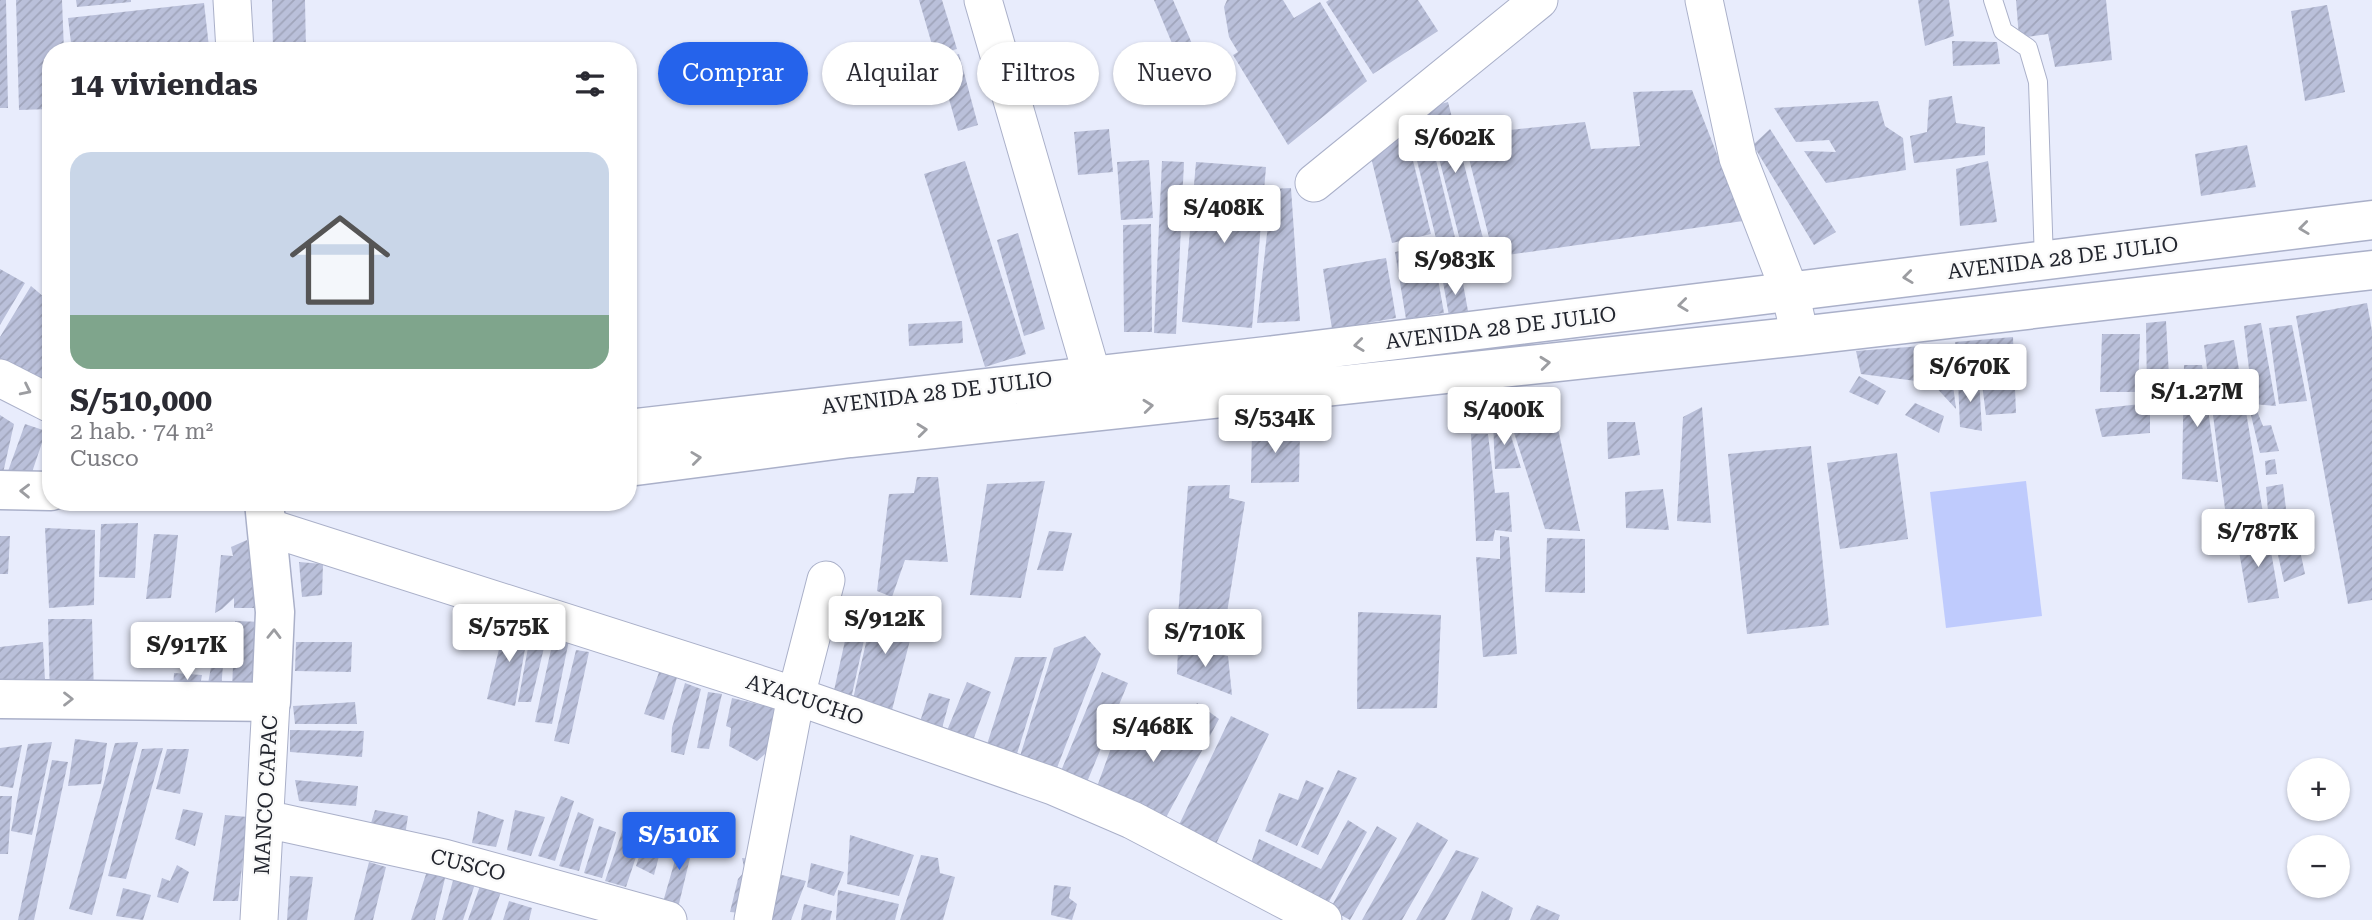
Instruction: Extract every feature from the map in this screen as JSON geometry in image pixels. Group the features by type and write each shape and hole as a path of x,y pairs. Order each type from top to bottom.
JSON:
{"street":[{"path":"232,0 234,42"},
{"path":"983,0 1092,375"},
{"path":"1314,183 1539,0"},
{"path":"1704,0 1738,158 1790,292 1800,336"},
{"name":"AVENIDA 28 DE JULIO","path":"637,465 1092,375 1270,375 1790,292 2372,220"},
{"name":"AVENIDA 28 DE JULIO","path":"637,429 849,421 1270,375 1800,336 2372,270"},
{"path":"0,378 42,399"},
{"path":"0,490 42,491"},
{"name":"AYACUCHO","path":"266,515 968,755 1093,802 1323,920"},
{"name":"MANCO CAPAC","path":"259,920 275,612 266,515"},
{"path":"752,920 796,696 827,580"},
{"path":"0,699 271,702"},
{"name":"CUSCO","path":"266,819 444,858 668,920"}],"lane":[{"path":"1993,0 2003,31 2028,48 2038,82 2044,261"}],"shaded area":[{"path":"2026,481 2042,616 1946,628 1930,492"}],"building":[{"path":"0,0 6,0 8,108 0,108"},
{"path":"16,0 62,0 64,42 42,42 42,109 19,110"},
{"path":"76,0 131,0 131,2 77,7"},
{"path":"272,0 305,0 306,42 273,42"},
{"path":"919,0 942,0 955,42 931,42"},
{"path":"1154,0 1173,0 1191,42 1171,42"},
{"path":"1227,0 1283,0 1294,18 1320,2 1367,81 1288,145 1236,60 1236,42 1232,42 1229,37 1224,7"},
{"path":"1418,0 1438,31 1373,74 1326,2"},
{"path":"1918,0 1949,0 1954,36 1925,46"},
{"path":"2016,0 2106,0 2112,60 2055,67 2048,34 2019,38"},
{"path":"204,3 208,42 71,42 68,18"},
{"path":"2327,5 2345,92 2305,101 2291,11"},
{"path":"1952,41 1997,42 2000,64 1953,66"},
{"path":"963,69 978,125 958,131 951,105 963,105"},
{"path":"1692,90 1743,221 1494,257 1463,135 1585,122 1591,149 1640,146 1633,92"},
{"path":"1952,96 1956,123 1985,127 1985,155 1914,163 1910,136 1927,132 1929,100"},
{"path":"1878,101 1885,126 1903,138 1906,170 1826,183 1804,151 1836,152 1829,140 1796,142 1774,108"},
{"path":"1448,102 1484,242 1462,248 1426,108"},
{"path":"1425,115 1462,266 1444,271 1407,120"},
{"path":"1109,129 1113,172 1078,175 1074,132"},
{"path":"1770,129 1836,232 1814,245 1753,145"},
{"path":"1407,136 1431,234 1392,243 1368,145"},
{"path":"2247,145 2256,187 2201,196 2195,154"},
{"path":"1149,160 1153,218 1121,220 1117,162"},
{"path":"965,161 1026,354 985,367 924,174"},
{"path":"1162,161 1184,162 1176,334 1154,333"},
{"path":"1988,161 1997,222 1960,226 1956,169"},
{"path":"1196,162 1266,167 1252,328 1182,322"},
{"path":"1291,188 1300,321 1257,323 1272,189"},
{"path":"1151,224 1152,332 1124,332 1123,225"},
{"path":"1018,233 1045,329 1024,336 997,240"},
{"path":"1432,245 1444,313 1406,319 1395,252"},
{"path":"1386,258 1396,318 1332,329 1323,269"},
{"path":"0,269 25,283 0,325"},
{"path":"1462,278 1468,311 1449,316 1443,282"},
{"path":"31,286 42,295 42,380 0,359 0,337"},
{"path":"2367,303 2372,331 2372,600 2348,604 2296,316"},
{"path":"962,321 963,343 909,346 908,324"},
{"path":"2166,321 2170,395 2147,394 2146,323"},
{"path":"2261,323 2276,406 2253,404 2244,326"},
{"path":"2292,325 2307,401 2279,404 2269,328"},
{"path":"2102,334 2140,334 2138,392 2100,392"},
{"path":"2013,337 2016,413 1986,415 1980,369 1959,369 1955,342"},
{"path":"2234,340 2265,525 2228,532 2204,345"},
{"path":"1948,344 1956,409 1932,383 1861,374 1856,351"},
{"path":"2184,365 2202,365 2218,482 2182,479"},
{"path":"1859,376 1886,391 1878,405 1849,392"},
{"path":"1979,379 1982,431 1960,427 1958,380"},
{"path":"1915,403 1944,416 1939,433 1905,415"},
{"path":"2150,403 2150,433 2102,437 2095,409"},
{"path":"1702,407 1711,523 1677,521 1683,417"},
{"path":"1533,408 1541,423 1557,424 1580,531 1545,529 1508,414"},
{"path":"2250,411 2257,411 2263,426 2271,425 2279,451 2260,453"},
{"path":"0,415 14,424 1,482 0,482"},
{"path":"1506,420 1521,468 1495,469 1493,421"},
{"path":"1607,422 1635,422 1640,455 1608,459"},
{"path":"25,424 42,430 42,443 29,481 7,474"},
{"path":"1252,427 1300,429 1299,482 1251,483"},
{"path":"1471,434 1488,434 1495,493 1509,492 1512,532 1495,530 1493,541 1476,541"},
{"path":"1811,446 1829,625 1747,634 1728,454"},
{"path":"1897,453 1908,539 1840,549 1827,463"},
{"path":"2275,459 2277,474 2266,475 2265,461"},
{"path":"917,477 938,477 948,562 905,560 892,597 877,591 889,494 914,493"},
{"path":"1045,481 1021,598 970,595 987,484"},
{"path":"2283,484 2286,509 2268,511 2266,487"},
{"path":"1230,485 1229,498 1245,502 1223,637 1177,629 1188,486"},
{"path":"1663,489 1669,530 1626,528 1625,492"},
{"path":"138,523 135,578 99,577 101,524"},
{"path":"45,528 95,530 94,605 49,608"},
{"path":"1049,531 1072,533 1063,571 1037,570"},
{"path":"154,534 178,535 171,598 146,599"},
{"path":"2268,534 2279,598 2248,603 2237,540"},
{"path":"0,536 10,536 8,574 0,574"},
{"path":"1500,536 1509,537 1517,654 1483,657 1476,557 1500,559"},
{"path":"1547,538 1585,539 1585,593 1545,592"},
{"path":"247,540 262,608 234,608 234,598 215,613 221,555 233,556 231,547"},
{"path":"2298,541 2305,574 2284,582 2276,546"},
{"path":"299,562 323,564 322,595 302,597"},
{"path":"874,608 918,609 892,710 853,699"},
{"path":"852,609 870,613 851,699 833,695"},
{"path":"1358,612 1441,615 1437,708 1357,709"},
{"path":"48,619 92,619 94,696 50,699"},
{"path":"506,620 529,626 515,706 487,699"},
{"path":"235,621 263,622 260,712 231,711"},
{"path":"532,626 548,631 531,702 518,702"},
{"path":"226,627 221,690 207,689 218,629"},
{"path":"554,636 569,640 552,724 535,722"},
{"path":"1085,636 1101,654 1055,773 1020,756 1054,648"},
{"path":"43,642 46,700 0,704 0,647"},
{"path":"296,642 352,642 351,672 295,671"},
{"path":"1178,647 1228,656 1232,695 1177,674"},
{"path":"576,650 589,652 569,744 554,741"},
{"path":"1015,657 1047,657 1016,757 983,757"},
{"path":"662,664 679,671 664,720 644,714"},
{"path":"1102,672 1128,683 1087,782 1061,771"},
{"path":"174,673 202,675 199,691 173,689"},
{"path":"967,682 991,692 972,743 946,733"},
{"path":"685,683 701,689 684,755 671,752 672,728"},
{"path":"708,692 722,694 709,749 697,748"},
{"path":"929,693 950,699 941,732 919,725"},
{"path":"732,698 779,709 776,759 765,754 757,761 729,746 731,728 726,726"},
{"path":"355,702 357,724 295,724 293,706"},
{"path":"1197,703 1219,719 1162,825 1094,795 1123,715 1179,736"},
{"path":"1231,716 1269,734 1215,846 1177,829"},
{"path":"290,730 364,731 362,757 290,752"},
{"path":"75,739 107,743 101,784 68,786"},
{"path":"52,742 32,835 11,831 28,744"},
{"path":"138,742 92,915 69,909 115,743"},
{"path":"22,745 13,788 0,786 0,748"},
{"path":"163,748 126,879 108,876 142,749"},
{"path":"167,749 189,749 180,794 156,789"},
{"path":"52,760 68,762 34,920 18,920"},
{"path":"1338,770 1357,778 1318,855 1301,847"},
{"path":"295,780 358,786 356,806 299,801"},
{"path":"1306,780 1324,788 1297,846 1265,831 1279,793 1298,800"},
{"path":"0,796 12,796 8,854 0,854"},
{"path":"561,796 574,801 555,861 538,856"},
{"path":"183,809 203,813 195,846 175,839"},
{"path":"375,810 408,816 404,842 368,833"},
{"path":"515,810 545,817 531,856 507,850"},
{"path":"478,811 504,820 496,847 472,843"},
{"path":"578,812 594,819 579,871 559,866"},
{"path":"225,815 248,817 238,901 213,901"},
{"path":"1348,820 1367,832 1326,907 1250,866 1259,839 1321,869"},
{"path":"1417,822 1448,840 1402,920 1362,920"},
{"path":"650,823 667,826 654,875 636,866"},
{"path":"599,826 616,832 602,878 584,873"},
{"path":"624,826 644,833 626,887 605,881"},
{"path":"1377,826 1397,838 1350,920 1330,909"},
{"path":"850,835 914,855 899,896 847,884"},
{"path":"682,836 695,837 678,908 663,902"},
{"path":"1456,850 1479,858 1445,920 1416,920"},
{"path":"921,855 938,858 940,873 955,877 943,920 900,920"},
{"path":"742,858 754,859 741,913 730,912 738,879 745,871"},
{"path":"369,862 386,867 373,920 354,920"},
{"path":"811,863 844,872 834,896 807,887"},
{"path":"177,865 189,872 178,903 157,897 162,878 170,881"},
{"path":"427,871 446,874 435,920 411,920"},
{"path":"778,874 806,881 791,920 770,920"},
{"path":"290,876 313,877 307,920 287,920"},
{"path":"454,877 475,884 463,920 442,920"},
{"path":"1054,885 1071,887 1069,898 1077,904 1072,920 1051,915"},
{"path":"480,886 501,892 491,920 468,920"},
{"path":"123,888 151,895 143,920 116,916"},
{"path":"838,890 899,904 895,920 836,920"},
{"path":"1482,891 1513,908 1509,920 1471,920"},
{"path":"509,901 532,908 529,920 503,920"},
{"path":"804,904 832,911 830,920 801,920"},
{"path":"1537,905 1560,915 1558,920 1530,920"}]}
